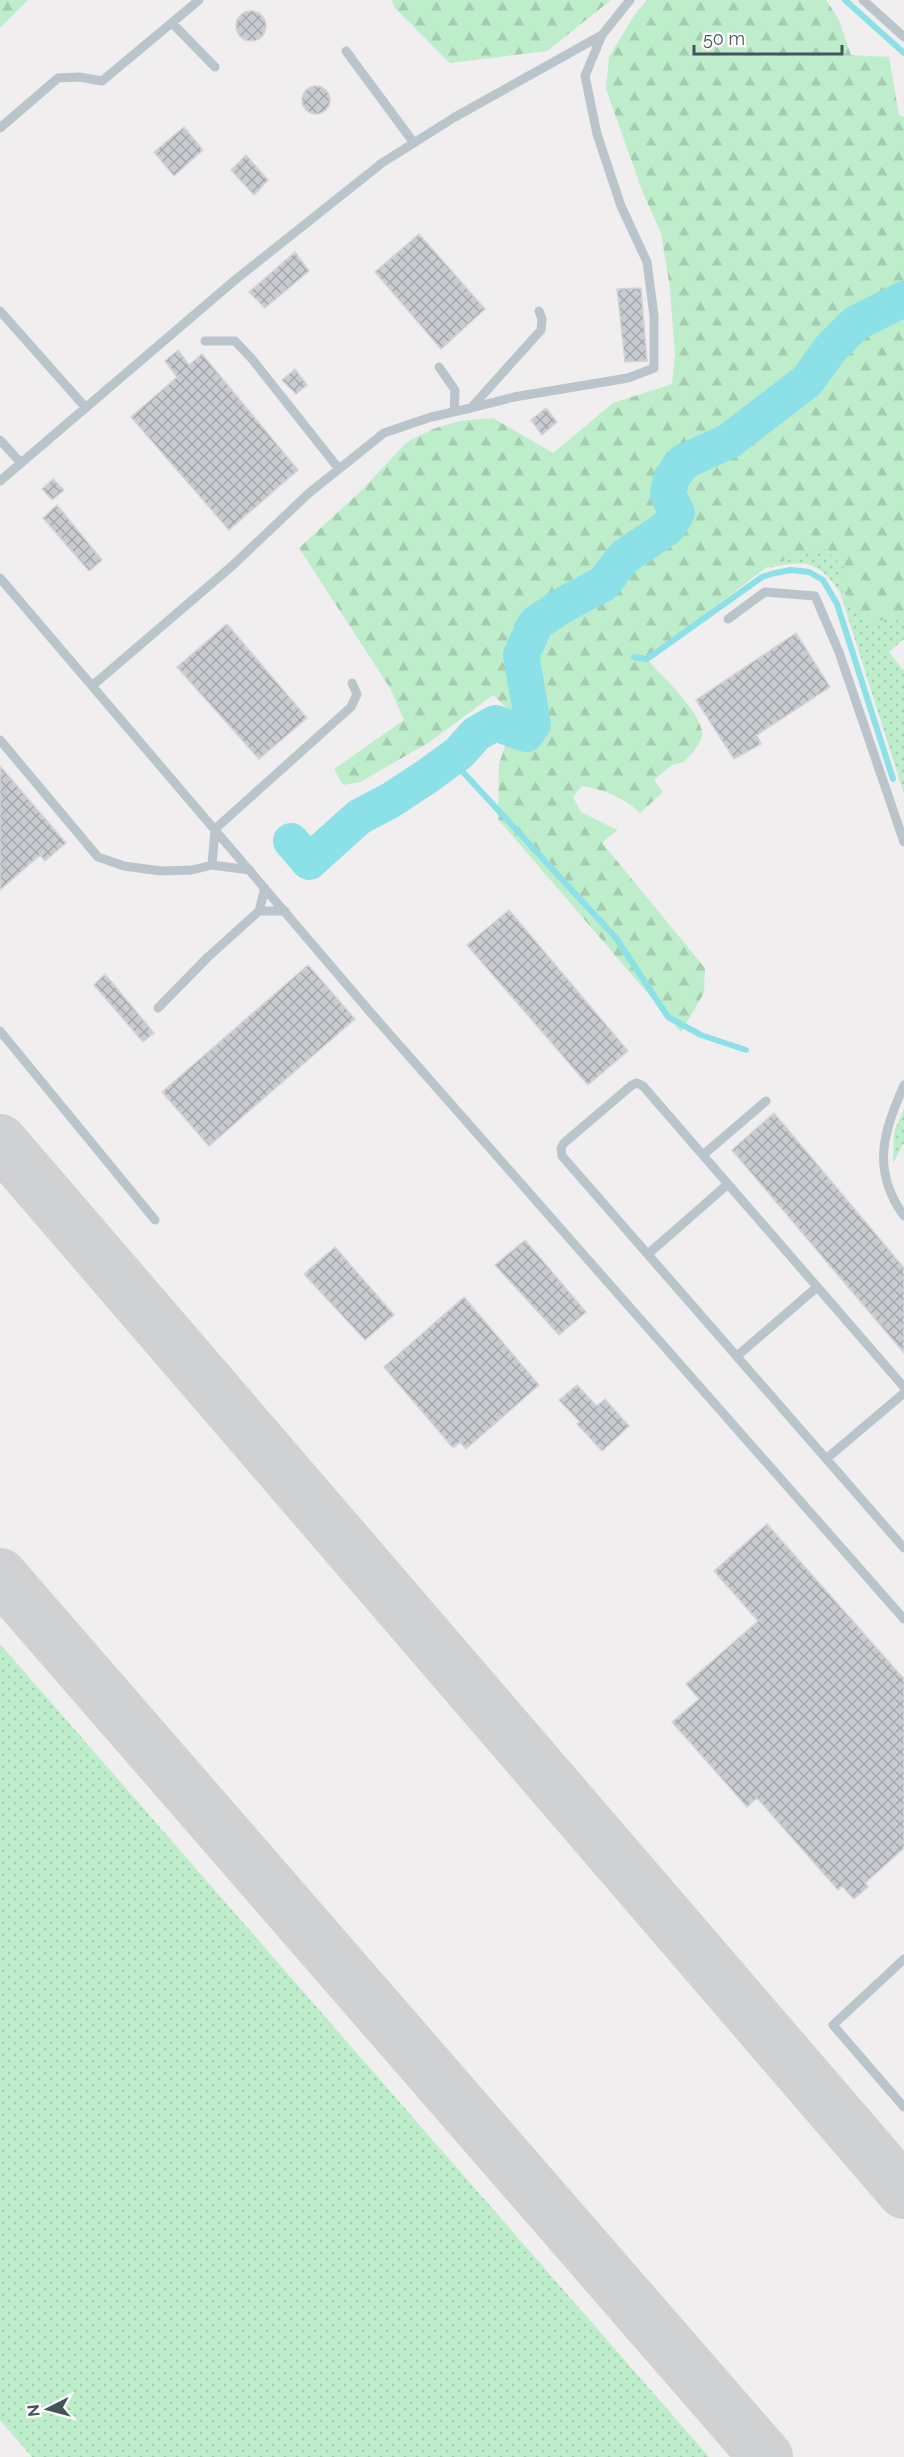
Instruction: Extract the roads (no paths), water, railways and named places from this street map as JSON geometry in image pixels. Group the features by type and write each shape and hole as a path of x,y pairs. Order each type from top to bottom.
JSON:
{"lane":[{"path":"0,128 58,78 79,77 102,81 199,0"},
{"path":"92,686 232,566 309,494 384,433 514,397 628,378 654,368 654,316 647,262 621,206 597,134 585,76 602,35 630,0"},
{"path":"863,0 904,37"},
{"path":"172,23 215,67"},
{"path":"0,481 244,273 382,164 455,117 602,35"},
{"path":"346,51 414,143"},
{"path":"0,311 86,408"},
{"path":"471,408 541,330 542,319 539,311"},
{"path":"205,340 235,341 252,359 339,469"},
{"path":"439,368 455,390 454,412"},
{"path":"0,440 21,463"},
{"path":"0,578 265,888 904,1619"},
{"path":"728,619 765,592 815,596 839,652 904,842"},
{"path":"212,865 215,829 351,707 357,694 352,683"},
{"path":"0,740 98,857 124,866 161,871 192,870 212,865 250,870"},
{"path":"158,1008 208,957 259,911 265,888"},
{"path":"259,911 285,911"},
{"path":"0,1031 155,1220"},
{"path":"904,1387 643,1086 637,1083 564,1143 561,1148 562,1156 904,1548"},
{"path":"904,1085 888,1122 883,1171 895,1204 904,1216"},
{"path":"703,1155 766,1101"},
{"path":"648,1254 728,1184"},
{"path":"737,1356 817,1287"},
{"path":"826,1459 904,1393"},
{"path":"904,1959 833,2025 904,2108"}],"waterway":[{"path":"845,0 904,53"},
{"path":"291,841 309,862 359,817 391,800 426,777 459,753 476,734 495,723 526,734 533,724 521,655 536,623 565,604 603,584 624,557 667,528 677,513 668,495 671,479 683,462 729,441 807,381 831,348 856,323 904,299"},
{"path":"634,657 647,659 762,577 791,570 809,572 823,580 837,604 893,779"},
{"path":"451,759 616,938 668,1017 701,1035 746,1050"}]}
